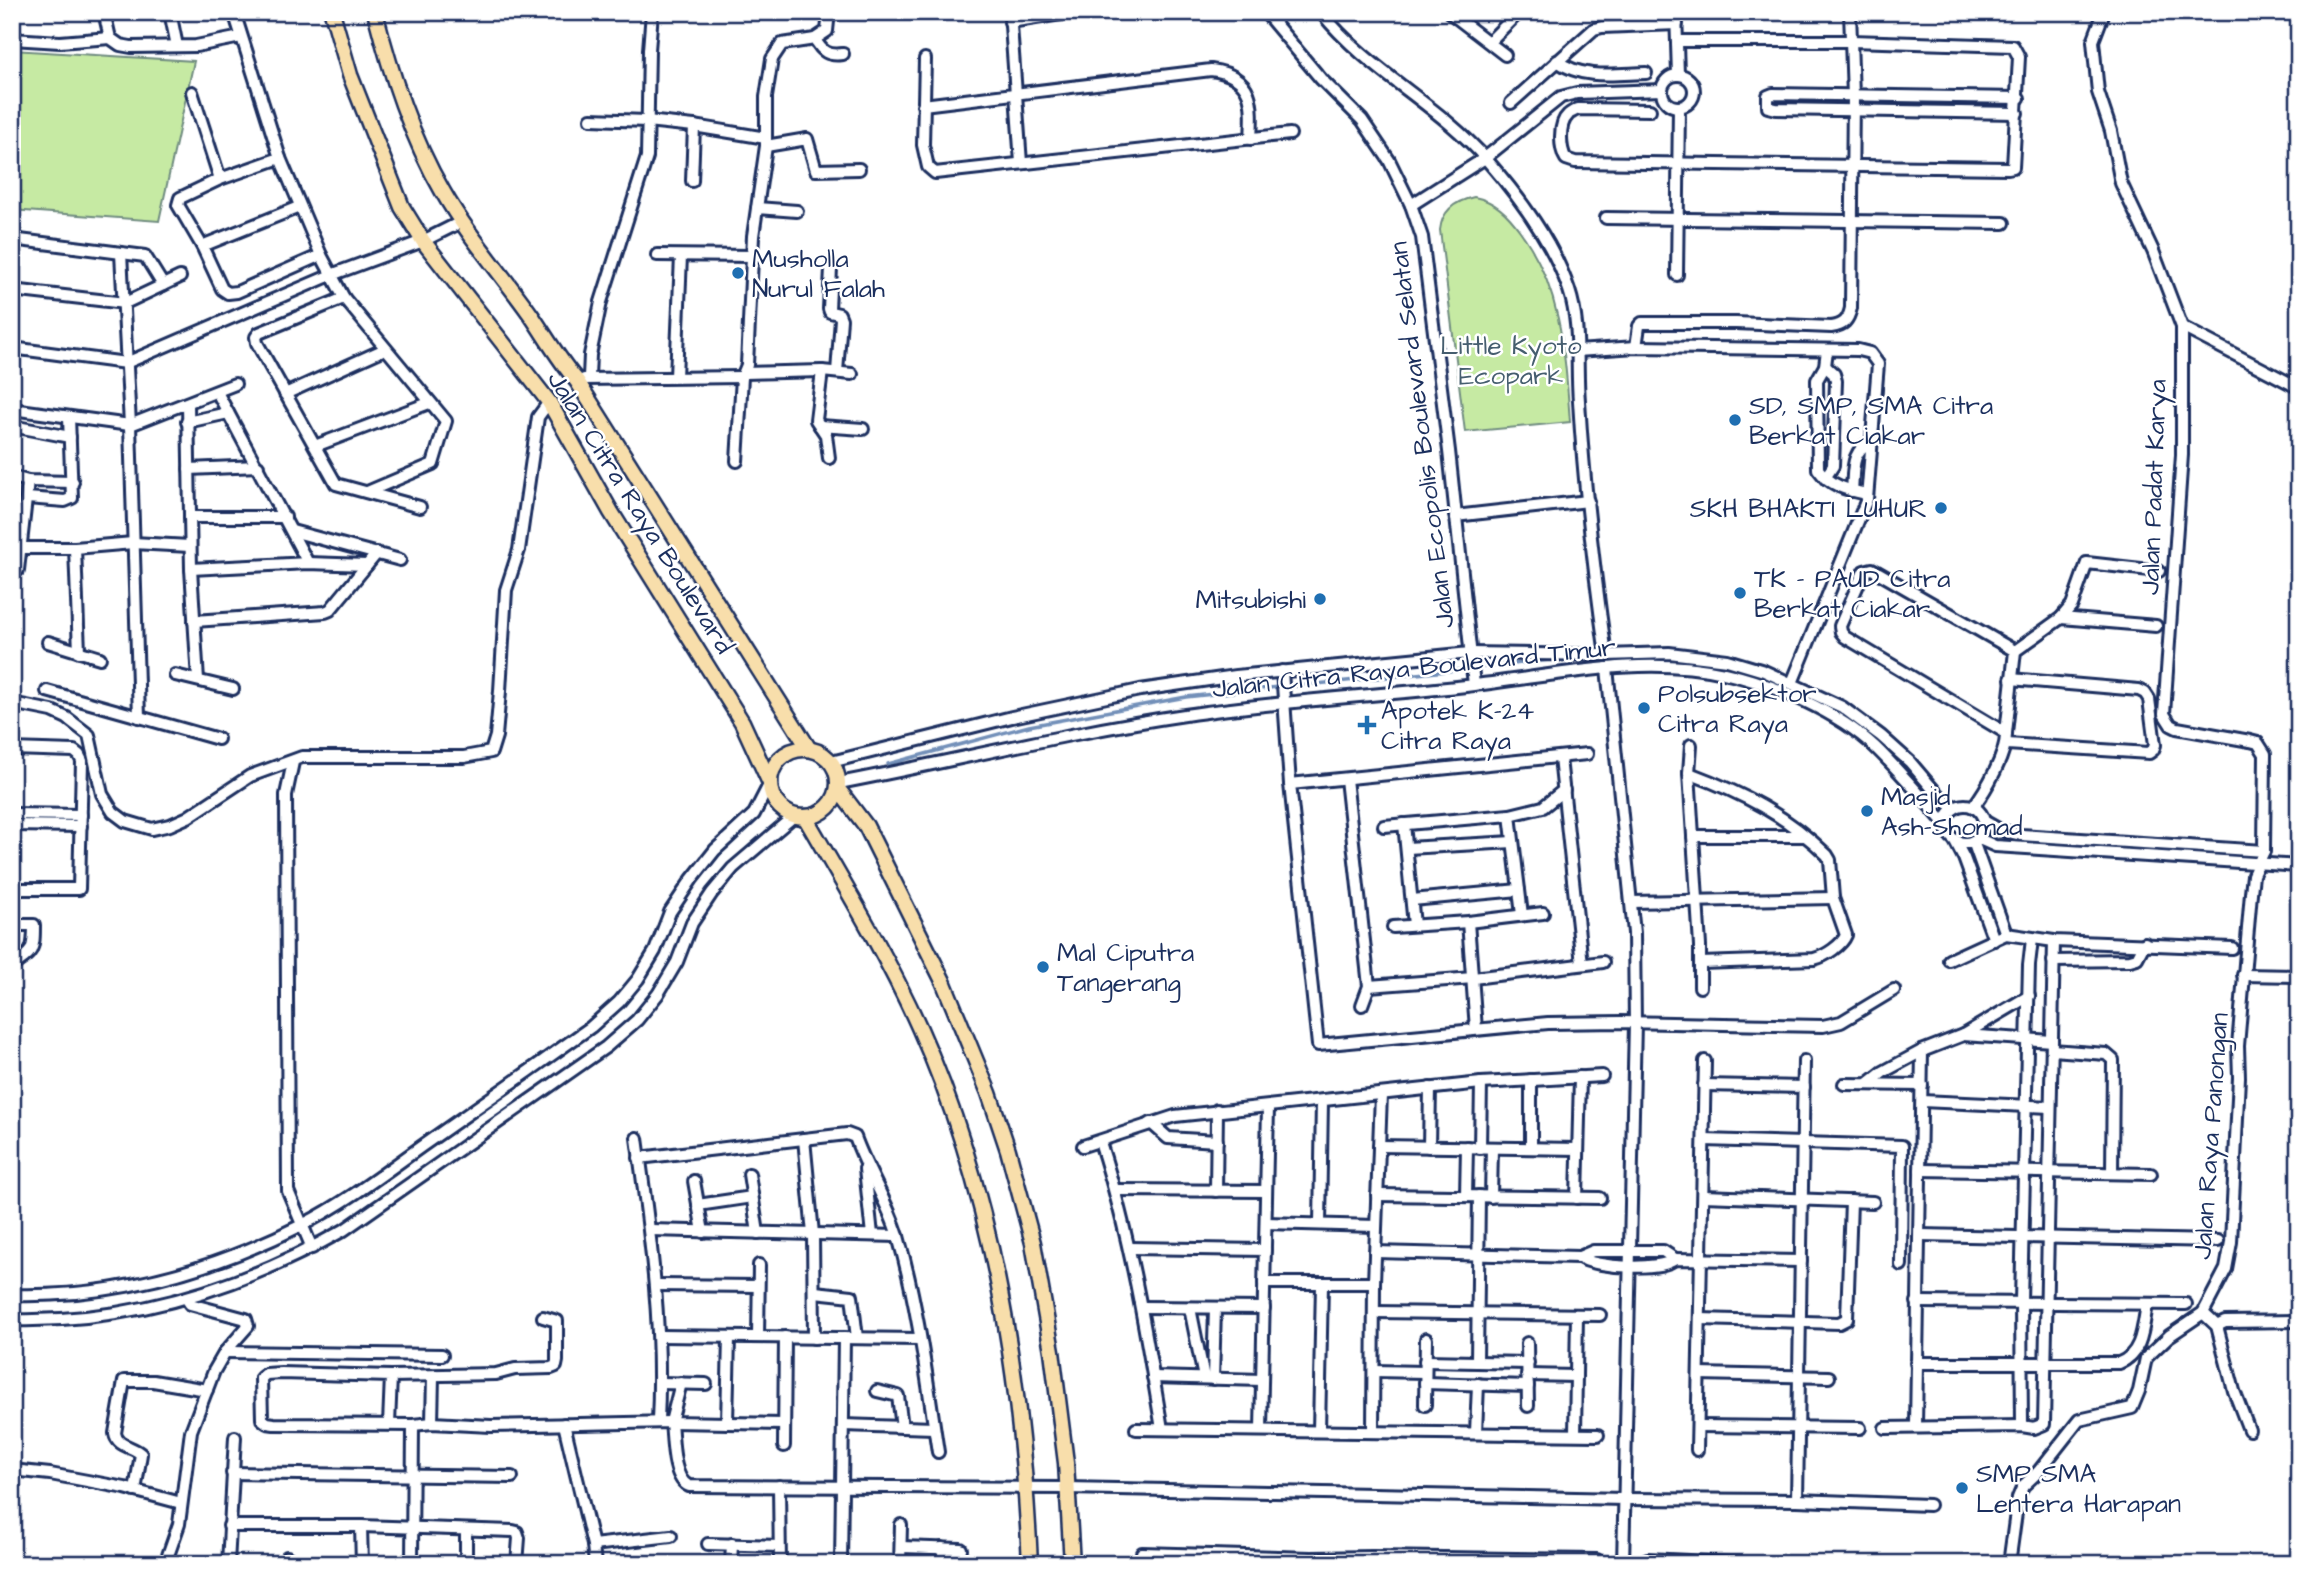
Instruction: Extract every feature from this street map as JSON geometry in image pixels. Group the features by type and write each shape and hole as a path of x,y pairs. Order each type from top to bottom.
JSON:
{"main road":[{"name":"Jalan Citra Raya Boulevard","path":"332,12 350,75 402,207 424,241 550,402 611,512 742,722 770,783"},
{"name":"Jalan Citra Raya Boulevard","path":"375,12 388,63 403,104 442,191 461,222 532,316 559,359 583,379 809,749"},
{"path":"800,816 823,812 830,806 838,786 837,772 831,762 825,756 809,749 787,754 772,771 770,783 777,803 800,816 877,940 939,1077 960,1136 1002,1300 1020,1417 1030,1564"},
{"path":"838,786 866,826 943,981 1003,1133 1037,1268 1059,1399 1072,1564"}],"street":[{"path":"104,12 110,38"},
{"path":"170,12 177,46"},
{"path":"234,12 280,158 299,207 331,275 344,298 446,421 433,464 367,492"},
{"path":"652,12 647,158 601,302 583,379 822,371 852,373"},
{"path":"737,461 757,208 766,142 766,97 772,60 782,44 815,39 828,29 829,12"},
{"path":"1021,163 1010,17 1074,12"},
{"name":"Jalan Ecopolis Boulevard Selatan","path":"1265,12 1321,79 1362,120 1389,160 1411,205 1422,237 1449,451 1473,679"},
{"path":"1321,12 1358,53 1460,131 1485,158 1509,186 1541,233 1569,288 1576,313 1584,502 1606,655"},
{"path":"1449,12 1505,55"},
{"path":"1489,42 1519,12"},
{"path":"1676,12 1678,75"},
{"path":"1636,347 1639,326 1642,323 1840,326 1848,319 1851,308 1853,110 1850,12"},
{"name":"Jalan Padat Karya","path":"2104,12 2094,41 2098,92 2121,183 2182,327 2182,455 2164,714 2171,725 2177,728 2250,741 2263,748 2264,851 2258,864"},
{"path":"1511,103 1599,27 1676,24"},
{"path":"12,39 60,42 110,38 120,45 131,47 208,45 241,37"},
{"path":"815,39 827,54 843,54"},
{"path":"1650,110 1578,109 1568,114 1563,122 1562,152 1566,159 1575,162 2013,167 2019,57 2013,46 1851,41 1677,41"},
{"path":"925,59 923,145 925,160 935,173 1290,134"},
{"path":"1557,61 1568,69 1584,74 1646,73"},
{"path":"923,105 1211,70 1220,71 1244,86 1252,98 1251,139"},
{"path":"1678,75 1688,79 1694,88 1694,94 1689,103 1673,107 1664,100 1661,90 1667,79 1678,75"},
{"path":"1411,205 1485,158 1561,97 1577,93 1661,90"},
{"path":"192,93 220,179"},
{"path":"2017,113 1776,109 1768,106 1770,94 2018,98"},
{"path":"1677,275 1679,107"},
{"path":"591,119 694,126 766,142 807,139 816,170 859,169"},
{"path":"692,181 694,126"},
{"path":"280,158 220,179 178,201 222,289 228,293 237,292 321,255"},
{"path":"202,246 299,207"},
{"path":"757,208 797,211"},
{"path":"1606,218 2004,223"},
{"path":"12,348 126,363 331,275 424,241 461,222"},
{"path":"12,239 146,256 163,285"},
{"path":"121,253 130,425 139,718"},
{"path":"657,255 753,256"},
{"path":"676,377 681,256"},
{"path":"831,268 829,309 830,312 841,315 837,372"},
{"path":"12,290 124,303 180,277"},
{"path":"344,298 257,335 257,343 336,484 420,507"},
{"path":"2182,327 2299,388"},
{"path":"1577,351 1636,347 1864,350 1875,357 1878,364 1867,494 1792,683"},
{"path":"285,394 385,349"},
{"path":"1827,350 1825,366 1818,380 1818,469 1830,483 1867,494"},
{"path":"1825,366 1834,374 1836,381 1833,466 1825,478"},
{"path":"822,371 817,420 827,439 829,458"},
{"path":"12,409 130,425 235,384"},
{"path":"217,392 308,563"},
{"path":"12,703 51,711 67,718 89,735 102,794 113,811 125,821 152,829 188,817 250,776 302,757 464,757 491,752 496,736 506,590 519,550 538,417 550,402"},
{"path":"315,446 429,403"},
{"path":"188,404 190,546 198,680"},
{"path":"187,422 228,413"},
{"path":"27,498 69,500 72,495 69,417"},
{"path":"12,426 70,437"},
{"path":"820,426 863,429"},
{"path":"1853,491 1856,456 1863,445 1872,442"},
{"path":"189,468 258,466"},
{"path":"13,477 29,481 72,482"},
{"path":"18,570 29,481"},
{"path":"1455,516 1584,502"},
{"path":"190,517 285,517"},
{"path":"292,531 400,560"},
{"path":"21,548 75,548 133,543 190,546"},
{"path":"75,548 79,652"},
{"path":"194,621 325,612 330,610 377,553"},
{"path":"191,569 308,563 367,565"},
{"path":"1973,807 1982,794 2006,738 2015,651 2060,618 2071,605 2087,564 2159,571"},
{"path":"2011,679 2139,690 2145,693 2149,699 2155,745 2153,750 2149,753 2006,738 1845,637 1840,626 1864,571 1872,569 2015,651"},
{"path":"2060,618 2156,626"},
{"path":"48,642 100,658"},
{"name":"Jalan Citra Raya Boulevard Timur","path":"831,762 1012,717 1140,691 1236,676 1471,656 1632,653 1697,655 1727,660 1764,671 1842,707 1881,736 1910,762 1938,795 1955,808"},
{"name":"Jalan Citra Raya Boulevard Timur","path":"838,786 1077,733 1284,697 1372,696 1473,679 1644,666 1696,668 1723,673 1788,694 1836,718 1873,745 1947,826"},
{"path":"1607,668 1634,933 1635,1023 1622,1250 1618,1499 1623,1564"},
{"path":"1282,674 1290,784 1318,1045 1548,1023 1823,1026 1841,1022 1894,990"},
{"path":"174,675 233,690"},
{"path":"47,691 218,739"},
{"path":"1691,745 1689,773 1698,899 1700,987"},
{"path":"12,749 74,751 82,761 79,889 12,888"},
{"path":"1290,784 1587,754"},
{"path":"1560,758 1582,964"},
{"path":"293,762 286,795 288,1191 312,1248"},
{"path":"1689,773 1740,793 1775,812 1830,857 1833,898 1846,937 1820,958 1701,963"},
{"path":"1346,779 1369,986 1363,1005"},
{"path":"12,1296 81,1294 162,1279 235,1253 302,1225 330,1209 591,1027 619,1003 655,951 670,912 692,878 715,850 754,814 770,783"},
{"path":"1384,826 1510,815 1543,807 1564,790"},
{"path":"1994,940 1964,858 1947,826 1948,816 1961,805 1979,810 1984,821 2000,830 2021,835 2264,851"},
{"path":"12,814 81,820"},
{"path":"1510,815 1522,915"},
{"path":"12,1320 83,1319 125,1313 186,1298 312,1248 391,1199 617,1038 637,1020 659,994 677,962 692,923 712,893 733,867 800,816"},
{"path":"12,825 81,820"},
{"path":"1954,839 1963,842 1975,839 1981,833 1984,821"},
{"path":"1404,824 1414,925"},
{"path":"1693,836 1805,836"},
{"path":"1975,839 1995,846 2299,866"},
{"path":"1975,839 2006,934"},
{"path":"1407,848 1513,842"},
{"name":"Jalan Raya Panongan","path":"2009,1564 2018,1498 2023,1486 2038,1472 2079,1420 2132,1408 2139,1391 2146,1358 2169,1336 2203,1313 2226,1269 2231,1242 2243,975 2253,875 2258,864"},
{"path":"1412,900 1519,890"},
{"path":"1631,902 1833,898"},
{"path":"1393,927 1543,914"},
{"path":"1468,922 1476,1029"},
{"path":"12,925 33,925 34,946 31,953 12,965"},
{"path":"1949,960 2006,934 2054,941 2232,948"},
{"path":"2022,1426 2021,1301 2032,939"},
{"path":"1885,1428 2043,1427 2054,941"},
{"path":"2053,961 2130,960 2137,958 2145,943"},
{"path":"1369,986 1473,978 1603,962"},
{"path":"2243,975 2299,976"},
{"path":"1869,1083 1883,1072 1923,1051 1963,1035 2029,996"},
{"path":"1963,1035 2028,1040 2106,1054 2113,1060 2112,1173"},
{"path":"1916,1426 1923,1051"},
{"path":"1797,1500 1804,1061"},
{"path":"1697,1450 1704,1062"},
{"path":"1083,1146 1175,1115 1481,1083 1602,1076"},
{"path":"1577,1198 1580,1077"},
{"path":"1531,1080 1531,1148"},
{"path":"1480,1147 1481,1083"},
{"path":"1844,1084 1922,1085"},
{"path":"1704,1085 1804,1087"},
{"path":"1429,1147 1430,1088"},
{"path":"1373,1431 1374,1283 1381,1094"},
{"path":"1320,1224 1322,1101"},
{"path":"1922,1101 2050,1107"},
{"path":"1261,1430 1268,1107"},
{"path":"1216,1191 1217,1110"},
{"path":"1151,1123 1168,1138 1217,1141"},
{"path":"639,1158 853,1135 864,1164 887,1206 898,1236 920,1339 938,1452"},
{"path":"636,1138 657,1284 660,1336 658,1421"},
{"path":"804,1139 813,1234 814,1338"},
{"path":"1704,1140 1903,1147 1901,1265"},
{"path":"1100,1142 1116,1190 1142,1307 1162,1429"},
{"path":"1379,1146 1578,1149"},
{"path":"1466,1196 1467,1147"},
{"path":"1477,1361 1477,1254 1492,1148"},
{"path":"864,1164 872,1236"},
{"path":"1920,1170 2151,1174"},
{"path":"749,1174 758,1233"},
{"path":"694,1181 703,1232"},
{"path":"1116,1190 1266,1191"},
{"path":"1377,1195 1600,1198"},
{"path":"1703,1196 1873,1202"},
{"path":"698,1205 752,1197"},
{"path":"1700,1319 1839,1323 1847,1319 1851,1201"},
{"path":"1266,1223 1376,1226"},
{"path":"650,1230 898,1236"},
{"path":"1920,1236 2218,1241"},
{"path":"1129,1248 1265,1250"},
{"path":"1375,1252 1580,1257 1593,1251 1622,1250 1663,1251 1675,1259 1801,1261"},
{"path":"1580,1257 1592,1264 1623,1266 1667,1265 1675,1259"},
{"path":"758,1265 758,1337"},
{"path":"1264,1283 1374,1283"},
{"path":"657,1284 758,1286"},
{"path":"1319,1430 1322,1284"},
{"path":"815,1292 852,1296 857,1338"},
{"path":"165,1564 179,1524 188,1445 206,1390 225,1352 248,1326 246,1319 190,1304 186,1298"},
{"path":"1917,1302 2186,1304"},
{"path":"1916,1363 2046,1365 2124,1362 2136,1350 2141,1340 2147,1304"},
{"path":"1142,1307 1264,1308"},
{"path":"1190,1308 1209,1378"},
{"path":"1209,1378 1215,1308"},
{"path":"1374,1312 1600,1315"},
{"path":"2203,1313 2217,1326 2234,1391 2249,1430"},
{"path":"1575,1434 1577,1315"},
{"path":"543,1317 557,1321 556,1366 496,1374 433,1376 266,1374 261,1378 262,1419 267,1423 432,1423 491,1426 658,1421 784,1424"},
{"path":"2217,1326 2225,1322 2299,1321"},
{"path":"660,1336 920,1339"},
{"path":"727,1423 729,1337"},
{"path":"784,1446 785,1338"},
{"path":"841,1564 844,1338"},
{"path":"1425,1405 1426,1339"},
{"path":"1527,1343 1528,1406"},
{"path":"225,1352 442,1355"},
{"path":"1425,1372 1477,1361 1528,1363"},
{"path":"1374,1371 1425,1372 1478,1384 1576,1376"},
{"path":"1699,1374 1829,1377"},
{"path":"389,1424 391,1376"},
{"path":"432,1423 433,1376"},
{"path":"1153,1377 1262,1380"},
{"path":"135,1491 141,1454 119,1443 115,1433 124,1381 153,1381 206,1390"},
{"path":"660,1383 706,1384"},
{"path":"681,1383 671,1422 677,1474 684,1484 1797,1500 1929,1505"},
{"path":"1476,1433 1478,1384"},
{"path":"877,1391 898,1396 902,1427"},
{"path":"564,1424 596,1564"},
{"path":"412,1564 413,1425"},
{"path":"843,1426 934,1428"},
{"path":"1698,1426 1860,1428"},
{"path":"1136,1429 1598,1435"},
{"path":"228,1564 235,1437"},
{"path":"12,1471 50,1474 181,1503"},
{"path":"232,1473 512,1477"},
{"path":"779,1486 779,1564"},
{"path":"900,1564 901,1525"},
{"path":"229,1526 361,1526 517,1532 517,1564"},
{"path":"361,1526 362,1564"},
{"path":"466,1531 466,1564"},
{"path":"593,1545 671,1536"},
{"path":"708,1544 779,1546"},
{"path":"732,1544 732,1564"},
{"path":"901,1547 961,1549"},
{"path":"942,1548 943,1564"},
{"path":"1142,1553 1166,1559 1525,1562 1597,1560"},
{"path":"1638,1564 1648,1559 1750,1564"}],"green space":[{"path":"12,50 194,61 159,221 12,210"},
{"name":"Little Kyoto Ecopark","path":"1474,197 1495,205 1511,219 1545,275 1559,323 1570,422 1465,432 1440,230 1443,217 1451,208"}],"waterway":[{"path":"1484,667 1560,659"},
{"path":"1296,686 1467,669"},
{"path":"888,764 1029,726 1186,697 1278,687"}],"place":[{"name":"Musholla Nurul Falah","path":"738,273"},
{"name":"SD, SMP, SMA Citra Berkat Ciakar","path":"1735,420"},
{"name":"SKH BHAKTI LUHUR","path":"1941,508"},
{"name":"TK - PAUD Citra Berkat Ciakar","path":"1740,593"},
{"name":"Mitsubishi","path":"1320,599"},
{"name":"Polsubsektor Citra Raya","path":"1644,708"},
{"name":"Apotek K-24 Citra Raya","path":"1367,725"},
{"name":"Masjid Ash-Shomad","path":"1867,811"},
{"name":"Mal Ciputra Tangerang","path":"1043,967"},
{"name":"SMP SMA Lentera Harapan","path":"1962,1488"}]}
